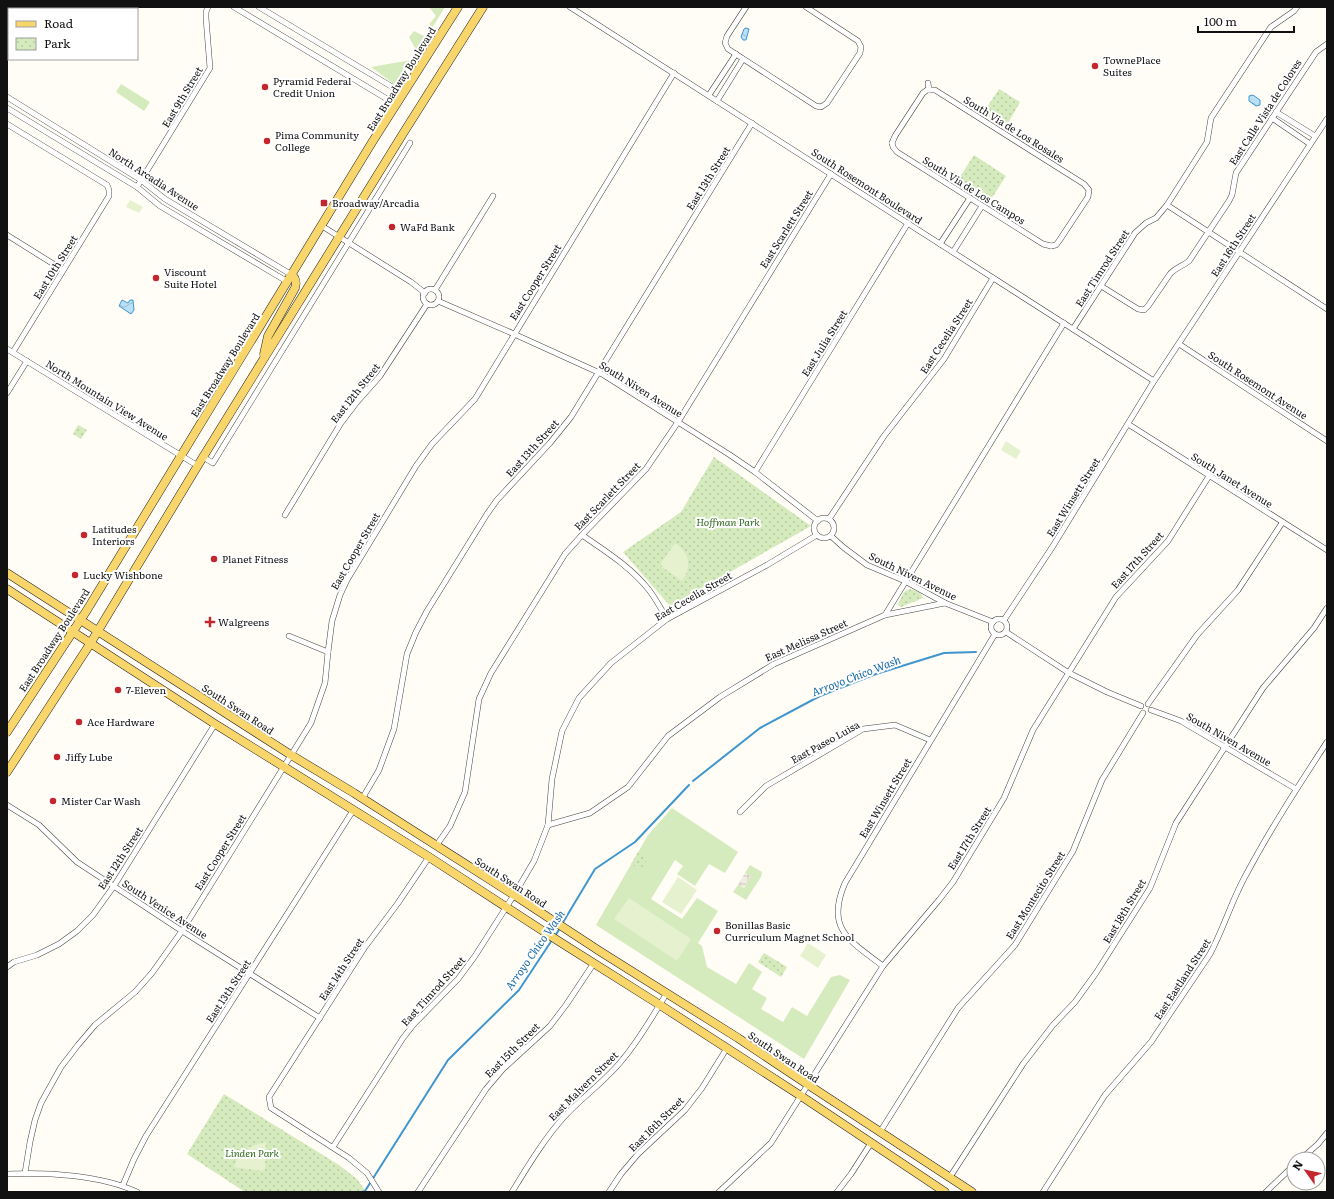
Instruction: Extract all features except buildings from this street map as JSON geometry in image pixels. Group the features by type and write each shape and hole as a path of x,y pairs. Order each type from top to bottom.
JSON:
{"main road":[{"name":"East Broadway Boulevard","path":"7,732 81,619 458,7"},
{"path":"7,772 90,644 203,457 483,7"},
{"path":"263,361 268,336 295,288 295,278 290,279"},
{"name":"South Swan Road","path":"7,573 738,1038 972,1192"},
{"path":"7,590 215,724 354,809 560,942 660,1004 943,1191"}],"street":[{"name":"East 9th Street","path":"137,187 210,68 206,18 208,7"},
{"path":"234,7 397,105"},
{"path":"259,7 404,94"},
{"name":"South Rosemont Boulevard","path":"570,7 1154,381"},
{"path":"746,7 727,36 726,43 728,49 816,106 821,107 827,103 860,53 861,47 858,41 806,7"},
{"name":"East Timrod Street","path":"1073,329 1136,233 1146,223 1156,218 1167,205 1207,142 1211,118 1271,27 1294,11 1297,7"},
{"name":"East Calle Vista de Colores","path":"1101,286 1138,309 1144,310 1148,306 1173,270 1189,261 1232,196 1236,173 1316,52 1327,44"},
{"path":"709,96 736,54"},
{"path":"717,101 743,59"},
{"name":"East Cooper Street","path":"26,1173 30,1142 35,1120 41,1103 61,1067 96,1025 135,992 152,973 182,931 311,723 325,683 328,652 335,611 350,575 416,466 432,444 475,399 674,73"},
{"path":"928,83 929,90"},
{"name":"South Via de Los Campos","path":"929,90 921,95 890,144 897,152 1051,249"},
{"name":"South Via de Los Rosales","path":"929,90 935,90 941,93 1090,189 1088,197 1059,242 1051,249"},
{"name":"North Arcadia Avenue","path":"7,97 141,180 165,199 236,242 290,279"},
{"name":"North Arcadia Avenue","path":"7,108 137,187 160,206 232,249 290,279"},
{"path":"1276,112 1315,136"},
{"path":"34,124 39,117"},
{"path":"1272,118 1310,144"},
{"name":"East 16th Street","path":"1154,381 1327,119"},
{"name":"East 13th Street","path":"362,799 379,770 394,729 407,654 416,632 427,612 494,504 517,477 550,443 571,417 752,123"},
{"name":"East 10th Street","path":"7,124 107,185 109,190 109,196 13,352"},
{"path":"77,150 81,143"},
{"path":"203,457 213,463 410,143"},
{"name":"East Scarlett Street","path":"436,846 450,826 465,792 479,699 491,672 565,554 582,534 646,469 678,422 831,174"},
{"path":"435,290 493,196"},
{"path":"940,244 970,198"},
{"path":"1167,205 1327,309"},
{"path":"953,252 982,206"},
{"name":"East Julia Street","path":"755,472 908,223"},
{"path":"322,226 411,282 425,293"},
{"path":"7,236 63,270"},
{"path":"232,249 236,242"},
{"name":"East Cecelia Street","path":"829,519 884,436 944,359 993,278"},
{"path":"425,293 429,290 435,290"},
{"path":"425,293 424,301 427,304 432,305 438,301 439,295 435,290"},
{"name":"South Niven Avenue","path":"438,301 598,373 678,422 755,472 818,521"},
{"name":"East 12th Street","path":"285,515 341,423 380,376 427,304"},
{"path":"885,615 1064,323"},
{"name":"South Rosemont Avenue","path":"1178,344 1327,441"},
{"name":"North Mountain View Avenue","path":"7,349 198,466"},
{"path":"7,393 27,361"},
{"name":"East Winsett Street","path":"1004,620 1053,546 1154,381"},
{"name":"South Janet Avenue","path":"1128,424 1327,550"},
{"name":"East 17th Street","path":"719,1192 771,1142 882,966 953,882 1004,798 1033,730 1070,673 1116,597 1168,541 1209,476"},
{"path":"822,518 829,519 833,522 834,528 831,536 824,538 817,535 814,528 818,521 822,518"},
{"path":"1148,704 1197,635 1238,590 1282,522"},
{"path":"582,534 623,564 644,585 667,619"},
{"name":"East Cecelia Street","path":"506,907 534,861 548,826 552,779 562,730 579,698 611,663 667,619 817,535"},
{"name":"South Niven Avenue","path":"831,536 842,548 867,565 905,581 945,602 993,622"},
{"name":"East Melissa Street","path":"548,826 590,813 628,786 668,736 726,693 774,664 885,615 945,602"},
{"name":"East 18th Street","path":"950,1177 1023,1064 1053,1025 1075,1002 1096,973 1150,888 1176,823 1263,688 1314,628 1327,608"},
{"path":"999,619 1004,620 1008,625 1006,632 1000,636 995,634 991,630 993,622 999,619"},
{"path":"1006,632 1070,673 1107,692 1141,706"},
{"name":"East Winsett Street","path":"882,966 849,941 841,928 838,915 839,896 845,883 930,740 995,634"},
{"path":"289,636 328,652"},
{"path":"1141,706 1144,703 1148,704"},
{"path":"1141,706 1140,710 1147,714 1151,710 1151,707 1148,704"},
{"name":"South Niven Avenue","path":"1151,710 1181,721 1226,746 1296,789"},
{"name":"East Montecito Street","path":"880,1132 958,1008 1016,945 1073,851 1102,780 1143,713"},
{"name":"East 12th Street","path":"7,967 14,962 37,955 59,944 77,931 93,915 114,886 215,724"},
{"name":"East Paseo Luisa","path":"740,812 766,786 864,729 895,725 930,740"},
{"name":"East Eastland Street","path":"1043,1192 1105,1095 1151,1042 1210,954 1218,940 1246,875 1296,789 1327,742"},
{"name":"South Venice Avenue","path":"7,805 38,825 77,862 182,931 320,1018"},
{"name":"East 13th Street","path":"123,1185 146,1136 354,809"},
{"name":"East 14th Street","path":"333,1147 271,1108 269,1097 365,947 398,904 430,857"},
{"name":"East Timrod Street","path":"333,1147 403,1038 414,1024 458,979 475,956 506,907"},
{"name":"East 15th Street","path":"418,1192 486,1089 503,1069 550,1026 594,963"},
{"name":"East Malvern Street","path":"512,1192 555,1127 573,1107 601,1083 622,1061 667,993"},
{"name":"East 16th Street","path":"609,1192 621,1174 638,1154 676,1120 689,1105 702,1088 727,1048"},
{"path":"1310,1151 1327,1133"},
{"path":"838,1192 871,1143"},
{"path":"333,1147 366,1173 379,1192"},
{"path":"7,1174 26,1173 68,1176 123,1185 137,1192"},
{"path":"1266,1192 1286,1173"}],"green space":[{"path":"429,7 445,7 399,83 394,84 371,67 411,60 417,52 409,37 414,31 424,36 428,32 430,23 436,16"},
{"path":"121,84 150,102 144,111 116,92"},
{"path":"999,89 1020,102 1006,127 983,113"},
{"path":"974,155 1006,176 988,204 956,183"},
{"path":"130,200 143,207 139,213 126,207"},
{"path":"78,425 87,430 81,439 73,434"},
{"path":"1006,441 1021,451 1016,459 1001,450"},
{"name":"Hoffman Park","path":"714,457 811,526 670,606 623,552 681,512"},
{"path":"675,543 684,551 688,560 687,571 682,581 662,567 661,563"},
{"path":"910,589 919,593 923,598 901,607 899,606 898,604 904,592"},
{"path":"672,808 738,852 725,873 709,864 695,886 677,874 683,866 675,860 651,899 682,919 697,898 718,911 698,943 702,946 707,967 736,984 749,963 762,972 752,989 767,998 761,1009 783,1022 792,1007 807,1016 831,977 840,975 850,980 804,1059 596,925 648,835"},
{"path":"638,852 648,858 641,870 631,864"},
{"path":"750,865 762,872 761,877 746,900 733,892 738,885 744,888 751,876 745,873"},
{"path":"678,877 697,890 681,914 662,902"},
{"path":"629,898 691,939 677,961 614,919"},
{"path":"808,943 826,955 818,968 800,956"},
{"path":"764,953 787,967 781,977 758,962"},
{"name":"Linden Park","path":"224,1094 339,1165 357,1179 366,1192 245,1192 187,1154"},
{"path":"266,1142 265,1169 262,1171 234,1167 236,1161 242,1153 255,1145"}],"shaded area":[{"path":"745,873 751,876 744,888 738,885"}],"water":[{"path":"744,29 749,29 746,40 743,40 741,37"},
{"path":"1253,95 1260,100 1260,105 1256,106 1249,101 1249,96"},
{"path":"122,300 128,303 130,300 133,300 134,310 131,314 119,306"}],"waterway":[{"name":"Arroyo Chico Wash","path":"693,781 760,728 820,696 876,674 944,653 976,652"},
{"name":"Arroyo Chico Wash","path":"562,924 595,869 635,842 689,785"},
{"name":"Arroyo Chico Wash","path":"555,936 560,928"},
{"name":"Arroyo Chico Wash","path":"362,1192 365,1191 448,1060 519,990 552,940"}],"place":[{"name":"TownePlace Suites","path":"1095,66"},
{"name":"Pyramid Federal Credit Union","path":"265,87"},
{"name":"Pima Community College","path":"267,141"},
{"name":"Broadway/Arcadia","path":"324,203"},
{"name":"WaFd Bank","path":"392,227"},
{"name":"Viscount Suite Hotel","path":"156,278"},
{"name":"Latitudes Interiors","path":"84,535"},
{"name":"Planet Fitness","path":"214,559"},
{"name":"Lucky Wishbone","path":"75,575"},
{"name":"Walgreens","path":"210,622"},
{"name":"7-Eleven","path":"118,690"},
{"name":"Ace Hardware","path":"79,722"},
{"name":"Jiffy Lube","path":"57,757"},
{"name":"Mister Car Wash","path":"53,801"},
{"name":"Bonillas Basic Curriculum Magnet School","path":"717,931"}]}
